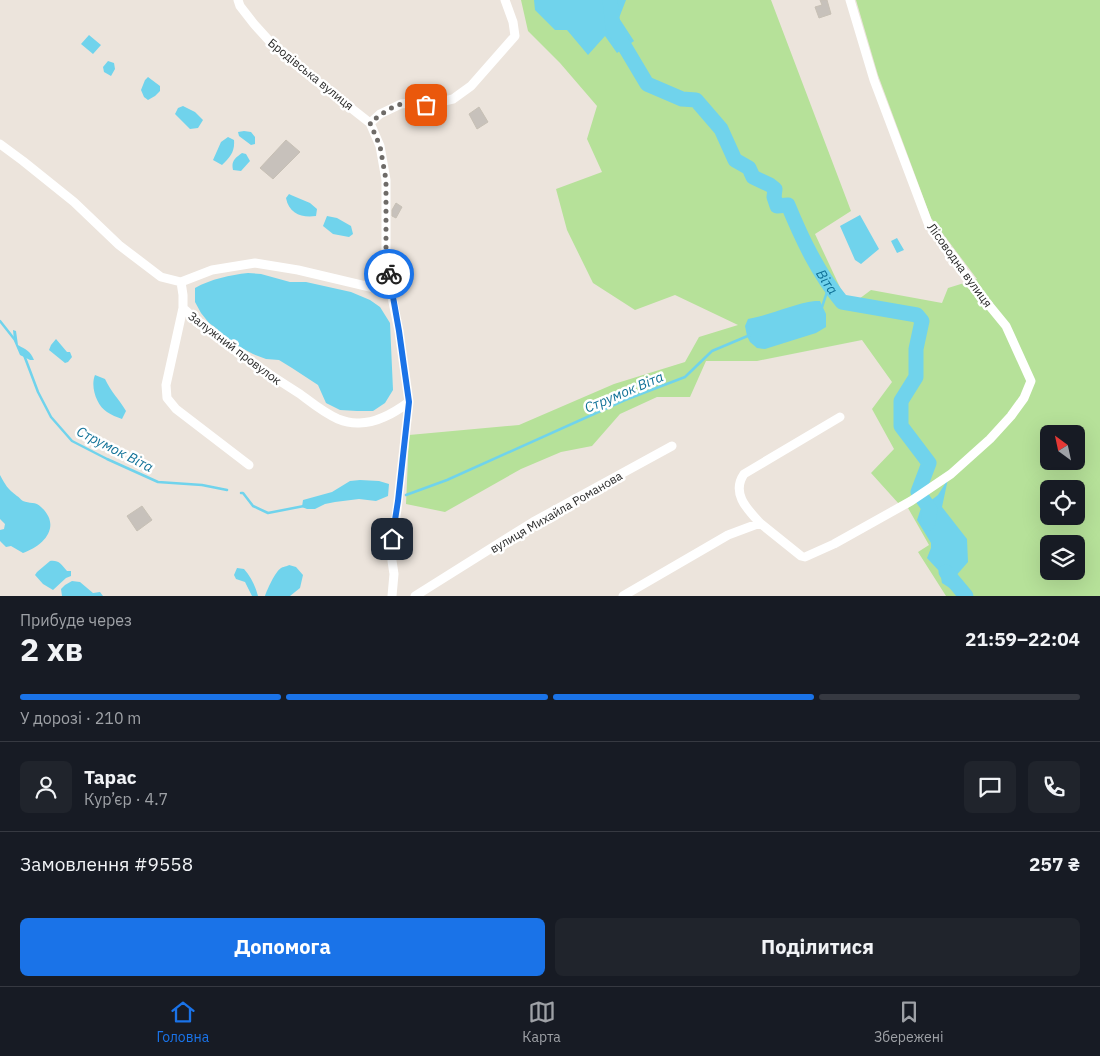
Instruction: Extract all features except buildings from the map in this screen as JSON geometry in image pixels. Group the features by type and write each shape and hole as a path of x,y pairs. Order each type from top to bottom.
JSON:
{"street":[{"name":"Бродівська вулиця","path":"238,0 240,6 273,45 370,123 380,146 386,180 386,256 409,402 392,539 394,574 392,596"},
{"path":"370,123 380,114 401,104 426,105 453,99 471,86 515,36 513,22 505,0"},
{"name":"Лісоводна вулиця","path":"760,523 801,556 805,557 834,544 911,502 951,474 990,439 1011,416 1024,398 1031,381 1006,326 978,293 928,223 874,80 850,0"},
{"path":"0,144 74,202 119,245 161,277 181,282 212,270 254,263 298,270 391,292"},
{"name":"Залужний провулок","path":"181,282 183,308 198,322 273,377 339,420 357,423 376,421 395,412 409,402"},
{"path":"183,308 166,385 167,398 176,409 249,465"},
{"path":"623,596 728,535 760,523 741,498 739,484 744,474 840,417"},
{"name":"вулиця Михайла Романова","path":"415,596 533,522 672,446"}],"green space":[{"path":"521,0 771,0 851,211 815,234 845,298 855,302 871,290 942,303 948,288 977,279 931,218 878,75 856,0 1100,0 1100,596 946,596 918,552 929,545 908,508 947,480 899,504 871,473 894,449 872,409 892,382 862,340 757,361 706,361 690,397 657,397 620,414 592,446 561,452 521,469 445,512 406,504 409,435 519,425 614,384 685,362 699,337 738,325 675,295 635,310 593,283 567,230 556,189 602,172 587,139 597,106 560,63 528,31"}],"water":[{"path":"534,0 626,0 619,18 634,41 617,53 605,36 588,55 567,30 555,30 535,10"},
{"path":"89,35 101,45 93,54 81,44"},
{"path":"108,61 114,63 115,69 111,76 104,72 103,67"},
{"path":"148,77 160,86 160,91 148,100 144,97 141,90"},
{"path":"183,106 195,112 203,120 198,128 190,129 175,114 178,108"},
{"path":"238,132 251,132 255,137 255,144 251,145 239,136"},
{"path":"228,137 234,140 234,148 230,157 222,165 213,160 221,142"},
{"path":"242,153 246,154 250,161 241,171 233,170 234,160"},
{"path":"289,194 310,203 317,209 316,216 301,215 293,211 286,198"},
{"path":"860,215 879,249 861,264 855,260 840,226"},
{"path":"327,216 337,218 351,226 353,234 349,237 333,234 323,226"},
{"path":"897,238 904,250 897,253 891,241"},
{"path":"248,273 261,274 290,282 306,282 351,292 370,300 380,307 390,323 393,390 385,403 373,411 340,410 326,403 318,385 279,360 266,359 253,354 227,340 209,323 195,302 195,288 221,278"},
{"path":"820,301 826,314 826,327 816,333 765,349 757,348 750,342 745,326 748,319"},
{"path":"13,330 16,331 18,345 26,349 34,360 20,355 14,341"},
{"path":"56,339 67,352 70,352 72,357 68,362 65,363 49,350"},
{"path":"95,375 105,379 126,411 122,419 103,409 97,401 93,385"},
{"path":"0,475 9,489 22,501 39,505 50,521 48,534 38,546 23,553 11,546 6,547 0,541 0,530 4,529 5,524 0,519"},
{"path":"948,479 942,507 967,539 968,562 954,578 964,596 960,596 942,583 940,572 927,558 931,543 917,520 921,508 938,495"},
{"path":"350,481 379,481 389,484 388,496 376,501 359,499 335,502 315,509 302,507 303,500 332,492"},
{"path":"50,561 58,562 67,571 71,571 71,576 53,590 43,584 35,575"},
{"path":"289,565 296,567 303,575 300,588 290,596 265,596 276,573 281,568"},
{"path":"237,568 244,569 253,581 258,596 252,596 245,582 236,579 234,575"},
{"path":"72,581 80,582 93,593 100,592 103,596 62,596 61,589"}],"waterway":[{"name":"Віта","path":"610,0 613,27 647,84 682,99 696,100 721,129 735,160 749,168 753,177 775,189 774,197 777,206 788,205 811,255 825,279 842,302 917,315 922,321 916,349 916,377 901,401 901,426 929,463 918,492 930,509 928,523"},
{"name":"Струмок Віта","path":"820,308 829,286"},
{"name":"Струмок Віта","path":"0,321 15,340"},
{"name":"Струмок Віта","path":"406,495 447,480 625,400 685,377 712,351 750,335"},
{"name":"Струмок Віта","path":"24,355 38,392 51,417 72,441 158,482 202,485 227,490"},
{"name":"Струмок Віта","path":"241,493 253,506 268,513 304,506"},
{"name":"Віта","path":"946,572 966,596"}],"way so far":[{"path":"389,274 386,256 386,180 380,146 370,123 380,114 401,104 426,105"}],"route":[{"path":"389,274 409,402 392,539"}]}
